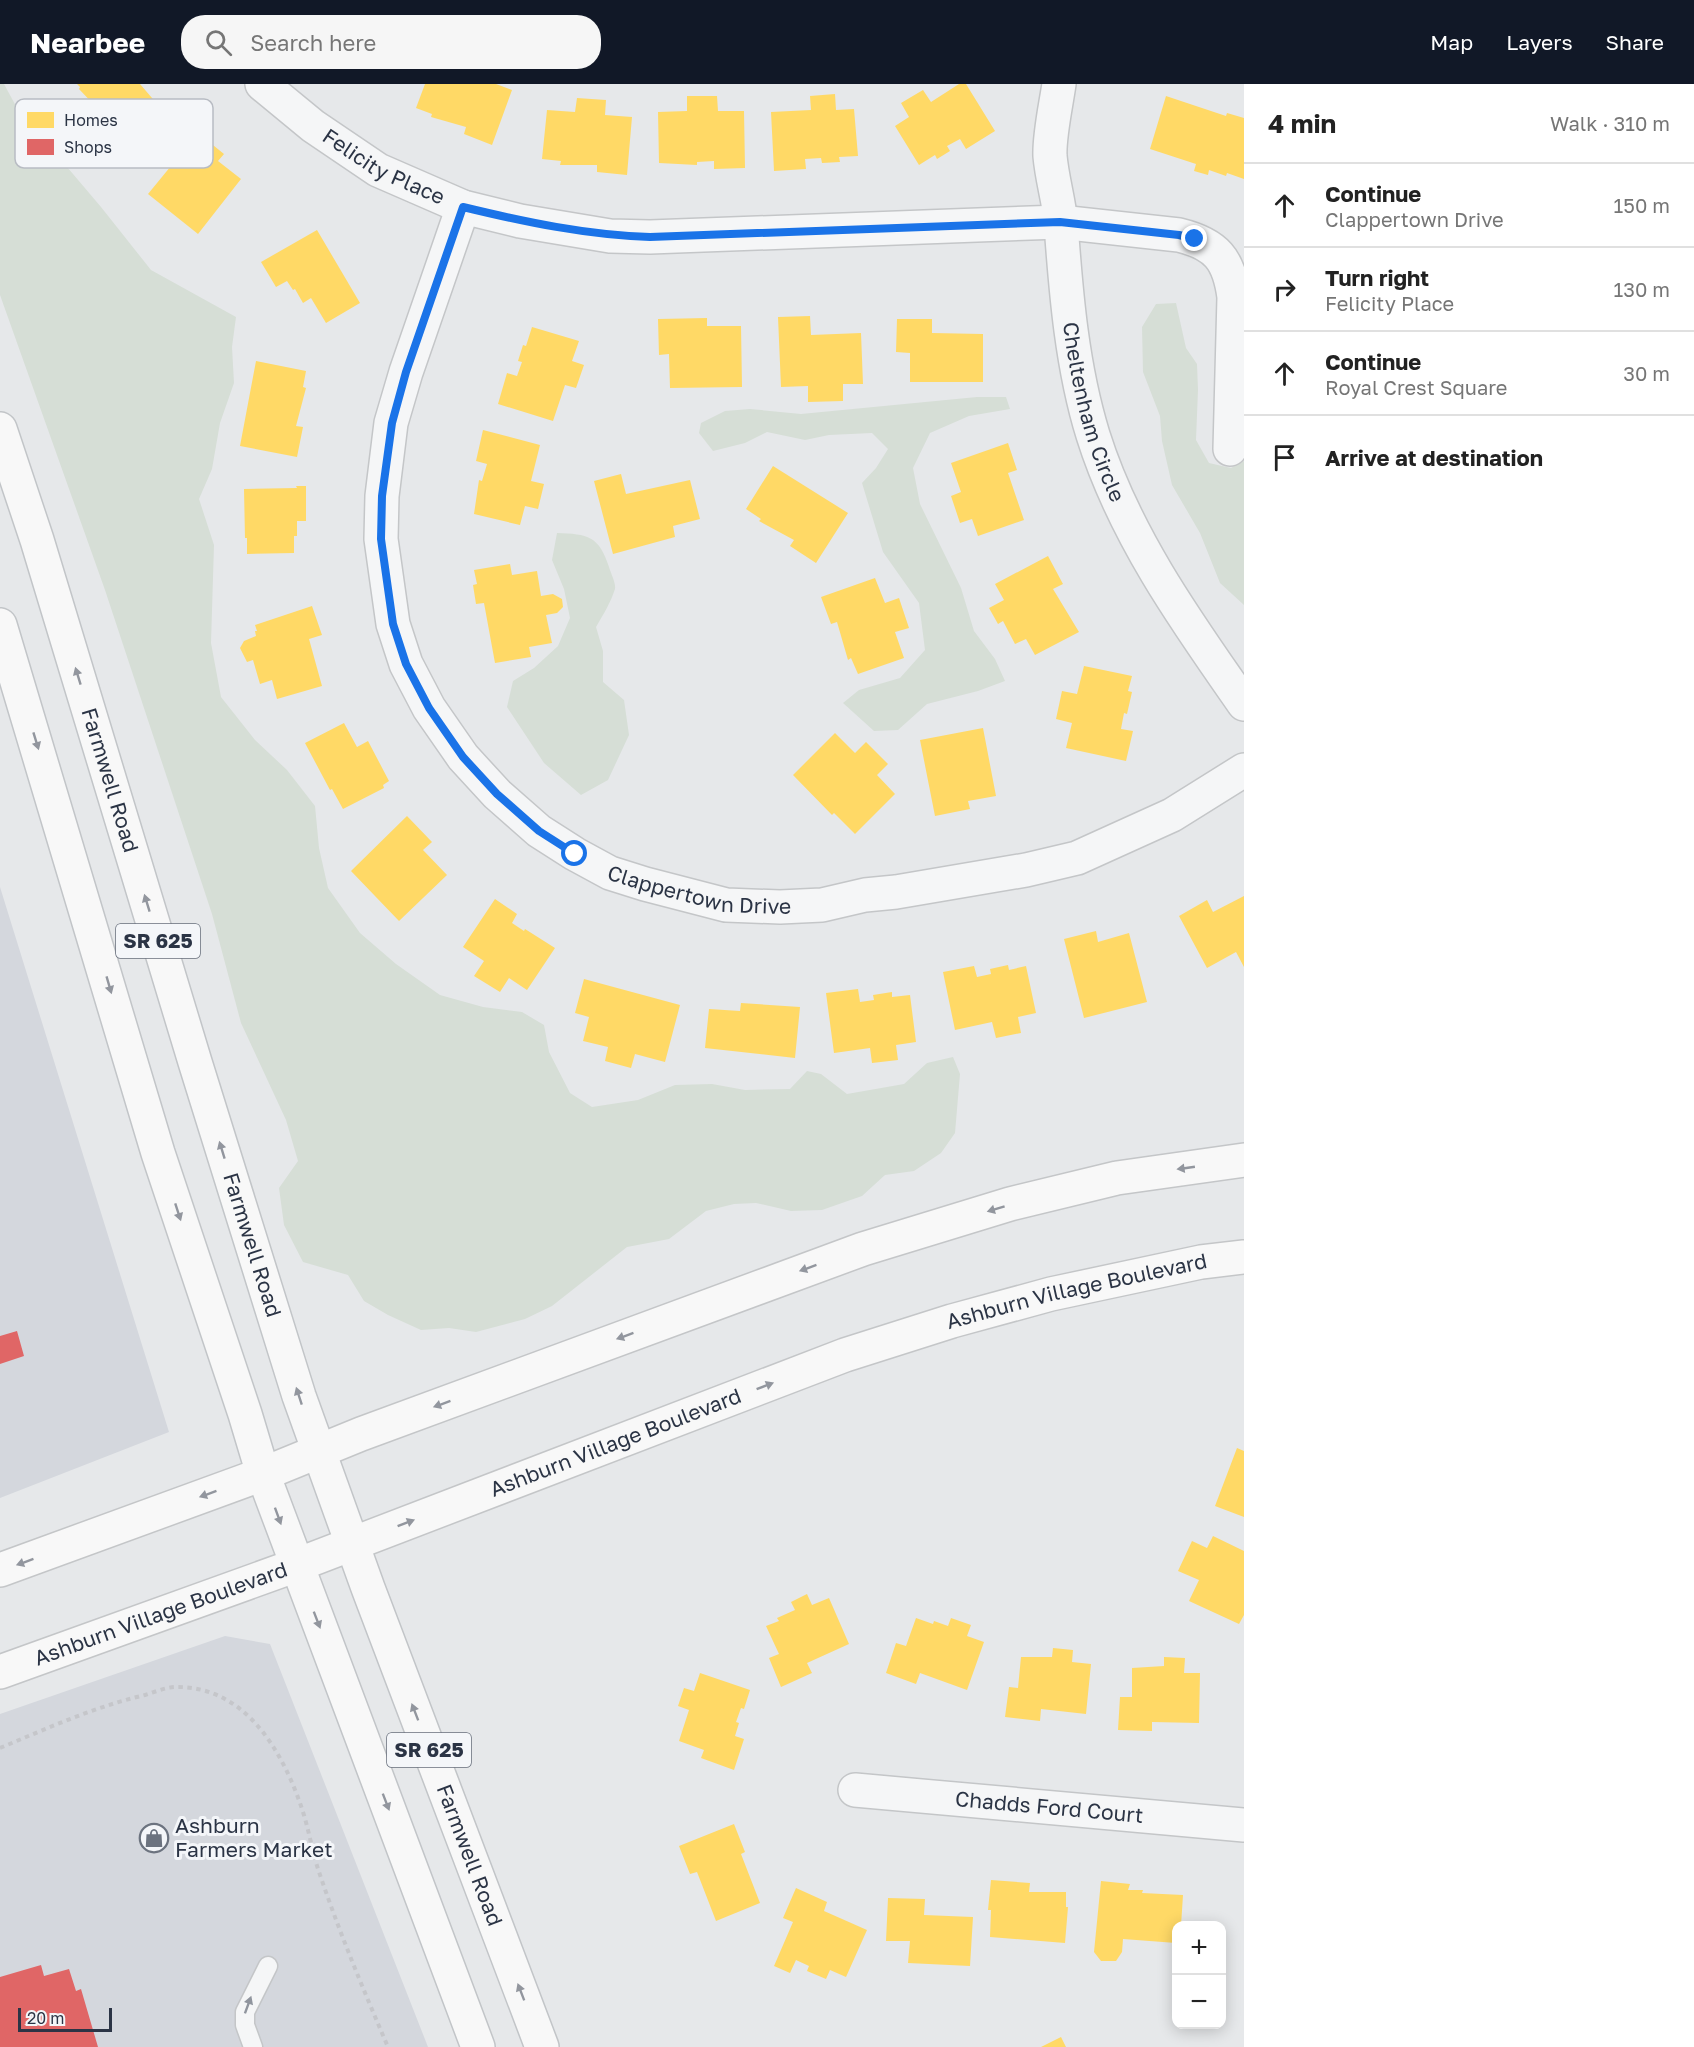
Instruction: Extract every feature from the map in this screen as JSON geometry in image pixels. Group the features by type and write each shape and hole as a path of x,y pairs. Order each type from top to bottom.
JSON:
{"main road":[{"name":"Farmwell Road","path":"0,429 37,540 191,1051 295,1385 351,1543 542,2047"},
{"name":"SR 625","path":"0,625 158,1153 263,1474 478,2047"},
{"path":"0,1570 863,1249 1010,1204 1117,1178 1244,1160"},
{"name":"Ashburn Village Boulevard","path":"0,1672 297,1565 866,1348 952,1321 1051,1294 1201,1262 1244,1257"}],"street":[{"name":"Felicity Place","path":"262,84 313,126 378,170 463,207 520,221 610,236 650,237 1060,222 1179,235 1208,245 1226,266 1232,280 1234,297 1230,449"},
{"name":"Cheltenham Circle","path":"1059,84 1050,155 1060,222 1063,268 1081,383 1093,434 1110,483 1132,530 1156,573 1244,704"},
{"name":"Clappertown Drive","path":"463,207 406,372 392,423 382,496 381,539 393,624 406,664 429,708 463,757 497,794 539,831 610,873 726,905 780,907 822,904 865,895 1026,870 1077,858 1172,815 1244,770"},
{"name":"Chadds Ford Court","path":"855,1790 1244,1825"}],"lane":[{"path":"254,2047 245,2025 245,2012 268,1966"}],"path":[{"path":"0,1748 106,1704 175,1687 201,1690 226,1698 250,1717 269,1740 285,1766 302,1811 318,1868 388,2047"}],"shaded area":[{"path":"0,84 4,84 15,104 15,168 68,168 151,270 236,317 232,347 234,383 220,423 212,469 199,499 214,545 211,643 221,697 255,740 287,770 315,806 319,848 328,888 360,933 396,964 440,995 483,1007 522,1012 544,1025 549,1052 570,1093 592,1107 638,1100 675,1085 712,1084 745,1090 790,1089 807,1071 821,1074 847,1094 904,1084 927,1063 953,1057 960,1074 955,1133 941,1153 914,1171 885,1175 862,1196 822,1210 791,1211 756,1203 734,1204 706,1211 669,1239 627,1247 552,1306 525,1319 476,1332 449,1328 421,1330 364,1301 348,1275 303,1262 284,1225 279,1188 298,1161 286,1120 241,1023 212,914 105,590 0,295"},
{"path":"1176,303 1186,348 1197,364 1196,440 1209,463 1231,468 1244,461 1244,605 1220,583 1200,533 1172,485 1162,441 1160,416 1143,372 1142,327 1156,304"},
{"path":"977,397 1006,397 1010,409 969,416 930,433 913,468 920,504 961,588 974,631 995,659 1005,681 978,691 927,704 898,730 874,731 843,703 859,690 900,678 925,650 919,603 883,552 862,483 876,468 888,449 872,433 829,435 805,440 767,432 745,443 713,451 699,433 701,423 725,411 750,409 801,414"},
{"path":"557,533 577,534 596,543 605,557 613,578 615,589 596,627 603,651 603,682 624,700 629,735 608,780 581,795 544,763 507,707 513,681 534,668 558,646 570,618 564,589 552,560"},
{"path":"0,887 169,1432 0,1498"},
{"path":"225,1636 270,1644 428,2047 0,2047 0,1714"}],"building: Homes":[{"path":"77,84 140,84 153,99 88,99 79,89"},
{"path":"425,84 496,84 512,90 492,145 464,134 466,127 431,117 432,114 416,108"},
{"path":"959,84 966,84 995,131 966,149 960,139 947,146 950,151 937,159 935,155 919,165 895,126 909,117 901,103 923,90 931,102"},
{"path":"835,94 836,110 854,109 858,156 839,157 840,162 822,163 821,158 805,159 806,169 774,171 771,112 811,110 810,96"},
{"path":"687,96 717,96 718,111 744,111 745,168 714,169 714,161 697,162 697,165 659,163 658,112 687,111"},
{"path":"1166,96 1226,116 1227,113 1244,118 1244,179 1209,170 1208,175 1194,171 1196,164 1150,149"},
{"path":"577,98 606,100 605,115 632,117 627,175 597,172 597,165 560,165 561,161 542,159 547,110 575,112"},
{"path":"213,145 224,154 218,161 241,179 198,234 148,194 169,168 213,168"},
{"path":"317,230 360,303 326,323 311,298 303,303 287,281 276,287 261,262"},
{"path":"810,316 811,335 861,333 863,384 843,384 843,401 808,402 808,386 781,387 778,317"},
{"path":"707,318 707,326 741,326 742,387 670,388 669,354 659,355 658,319"},
{"path":"897,319 932,319 932,333 983,334 983,382 910,382 910,353 896,352"},
{"path":"532,327 579,341 572,361 584,365 576,388 565,385 553,421 498,404 507,373 517,376 522,362 518,361"},
{"path":"256,361 306,371 303,387 306,388 296,426 303,427 297,457 240,446"},
{"path":"483,430 540,445 531,481 544,484 538,509 525,506 520,525 474,514 479,480 482,481 487,464 476,461"},
{"path":"1008,443 1017,470 1008,473 1024,520 978,536 972,519 960,523 951,496 961,492 951,463"},
{"path":"773,466 848,513 816,563 790,546 794,540 759,521 761,519 746,509"},
{"path":"621,474 626,494 690,480 700,519 673,526 675,537 613,554 594,481"},
{"path":"296,486 306,486 306,521 297,521 294,553 247,554 244,489 297,488"},
{"path":"1048,556 1063,584 1053,589 1079,632 1035,655 1026,639 1015,644 1003,621 998,624 989,608 1004,600 995,584"},
{"path":"510,564 512,575 537,571 541,596 553,594 562,599 563,607 557,613 546,615 552,643 529,647 531,657 495,663 484,603 476,604 473,585 477,584 474,570"},
{"path":"875,578 885,603 899,598 909,628 895,632 904,658 858,674 851,658 848,660 837,622 831,624 821,597"},
{"path":"312,606 322,635 309,639 322,686 277,699 272,680 260,684 253,660 247,662 240,648 244,641 256,636 255,625"},
{"path":"1084,666 1132,676 1128,691 1132,692 1121,729 1133,731 1126,761 1066,748 1072,723 1056,719 1062,691 1077,694"},
{"path":"344,723 357,747 368,741 389,781 383,785 384,788 343,809 305,743"},
{"path":"983,728 996,796 968,801 970,809 935,816 920,740"},
{"path":"835,733 855,753 866,742 888,764 877,775 895,794 855,834 834,813 832,815 793,775"},
{"path":"407,816 432,842 423,850 447,875 399,921 351,871"},
{"path":"1244,896 1244,967 1236,952 1207,968 1179,916 1207,900 1213,912"},
{"path":"495,899 517,914 512,923 555,948 527,990 509,978 500,992 474,976 484,961 463,947"},
{"path":"1096,931 1098,942 1129,933 1147,1002 1084,1018 1064,939"},
{"path":"1008,965 1009,970 1026,966 1036,1013 1018,1017 1021,1033 996,1038 992,1022 955,1030 943,972 974,966 977,977 991,974 990,969"},
{"path":"584,979 680,1005 665,1062 635,1054 631,1068 605,1061 608,1047 583,1041 589,1017 575,1013"},
{"path":"858,989 860,1002 874,1000 873,995 892,992 892,997 910,995 916,1042 896,1045 898,1060 872,1063 870,1048 834,1053 826,993"},
{"path":"741,1003 800,1007 795,1058 705,1048 709,1009 740,1011"},
{"path":"1237,1448 1244,1451 1244,1517 1215,1506"},
{"path":"1213,1536 1244,1551 1244,1615 1239,1624 1189,1601 1199,1580 1178,1571 1192,1541 1207,1548"},
{"path":"807,1594 812,1605 829,1598 849,1644 807,1663 812,1673 781,1687 769,1658 779,1654 766,1626 779,1621 777,1618 795,1610 791,1602"},
{"path":"916,1618 948,1626 951,1618 971,1625 967,1636 984,1642 967,1690 920,1673 916,1684 886,1673 896,1643 906,1646"},
{"path":"1053,1648 1073,1650 1072,1662 1091,1664 1086,1714 1041,1709 1040,1721 1005,1717 1009,1687 1018,1688 1021,1657 1052,1657"},
{"path":"1164,1657 1185,1658 1184,1673 1200,1673 1199,1723 1152,1722 1152,1731 1118,1730 1120,1697 1132,1697 1132,1668 1164,1666"},
{"path":"700,1673 750,1690 744,1709 741,1708 736,1722 739,1723 735,1736 744,1739 734,1770 701,1758 704,1750 679,1741 689,1710 678,1706 684,1688 694,1691"},
{"path":"734,1824 745,1852 741,1854 760,1903 716,1921 697,1872 690,1874 679,1846"},
{"path":"991,1880 1030,1883 1029,1892 1066,1892 1066,1907 1068,1907 1065,1943 990,1937 991,1910 988,1910"},
{"path":"1101,1881 1130,1884 1128,1890 1143,1890 1142,1893 1183,1895 1181,1921 1172,1921 1172,1943 1123,1939 1122,1952 1116,1961 1101,1961 1094,1952"},
{"path":"796,1888 827,1902 824,1911 867,1930 846,1977 830,1970 826,1979 807,1971 809,1966 796,1960 790,1973 774,1966 793,1922 783,1918"},
{"path":"888,1898 925,1899 924,1915 973,1917 970,1966 908,1963 910,1941 886,1941"},
{"path":"1061,2037 1066,2047 1041,2047"}],"building: Shops":[{"path":"17,1331 24,1356 0,1364 0,1336"},
{"path":"41,1965 44,1976 69,1969 76,1991 81,1989 98,2047 0,2047 0,1977"}],"place":[{"name":"Ashburn Farmers Market","path":"154,1838"}],"route":[{"path":"575,854 539,831 497,794 463,757 429,708 406,664 393,624 381,539 382,496 392,423 406,372 463,207 520,221 610,236 650,237 1060,222 1179,235 1195,239"}]}
